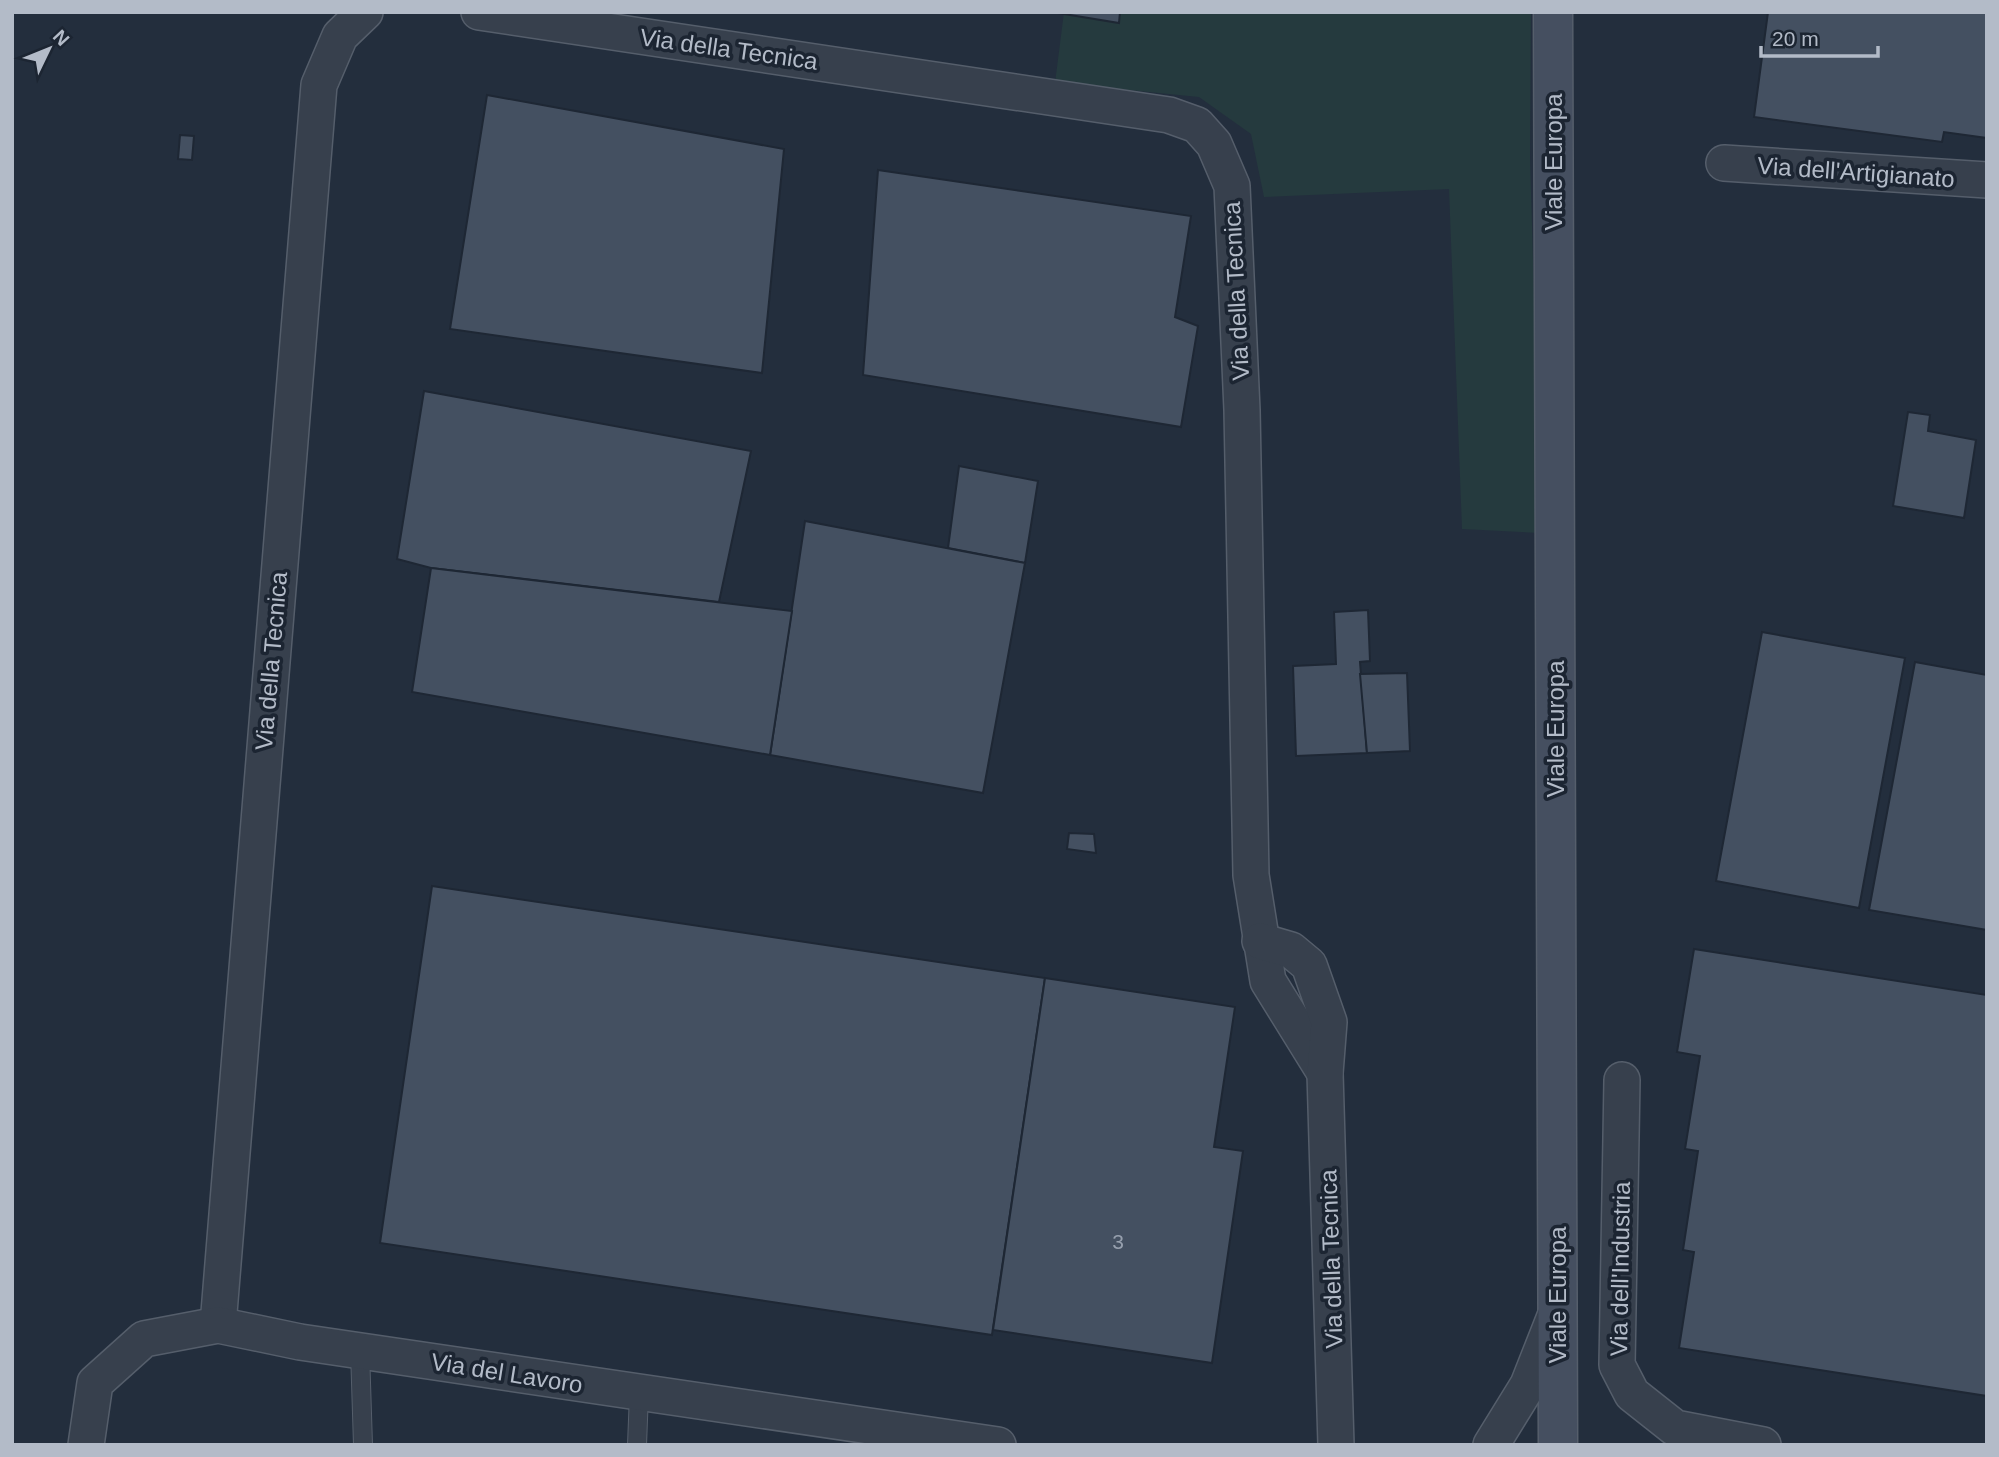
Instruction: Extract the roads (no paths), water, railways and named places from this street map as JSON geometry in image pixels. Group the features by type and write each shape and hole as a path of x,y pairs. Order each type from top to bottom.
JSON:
{"main road":[{"name":"Viale Europa","path":"1553,12 1558,1445"}],"street":[{"name":"Via della Tecnica","path":"218,1325 319,85 340,36 365,12"},
{"name":"Via della Tecnica","path":"479,12 1168,115 1197,125 1213,144 1232,186 1241,410 1251,875 1268,981 1325,1073 1336,1445"},
{"name":"Via dell'Artigianato","path":"1724,163 1987,180"},
{"name":"Via dell'Industria","path":"1622,1080 1617,1365 1632,1394 1675,1428 1763,1445"},
{"path":"1491,1445 1528,1385 1558,1311"},
{"name":"Via del Lavoro","path":"86,1445 94,1383 144,1339 218,1325 360,1351 639,1394 998,1445"}],"lane":[{"path":"360,1351 363,1445"},
{"path":"637,1445 639,1394"}]}
